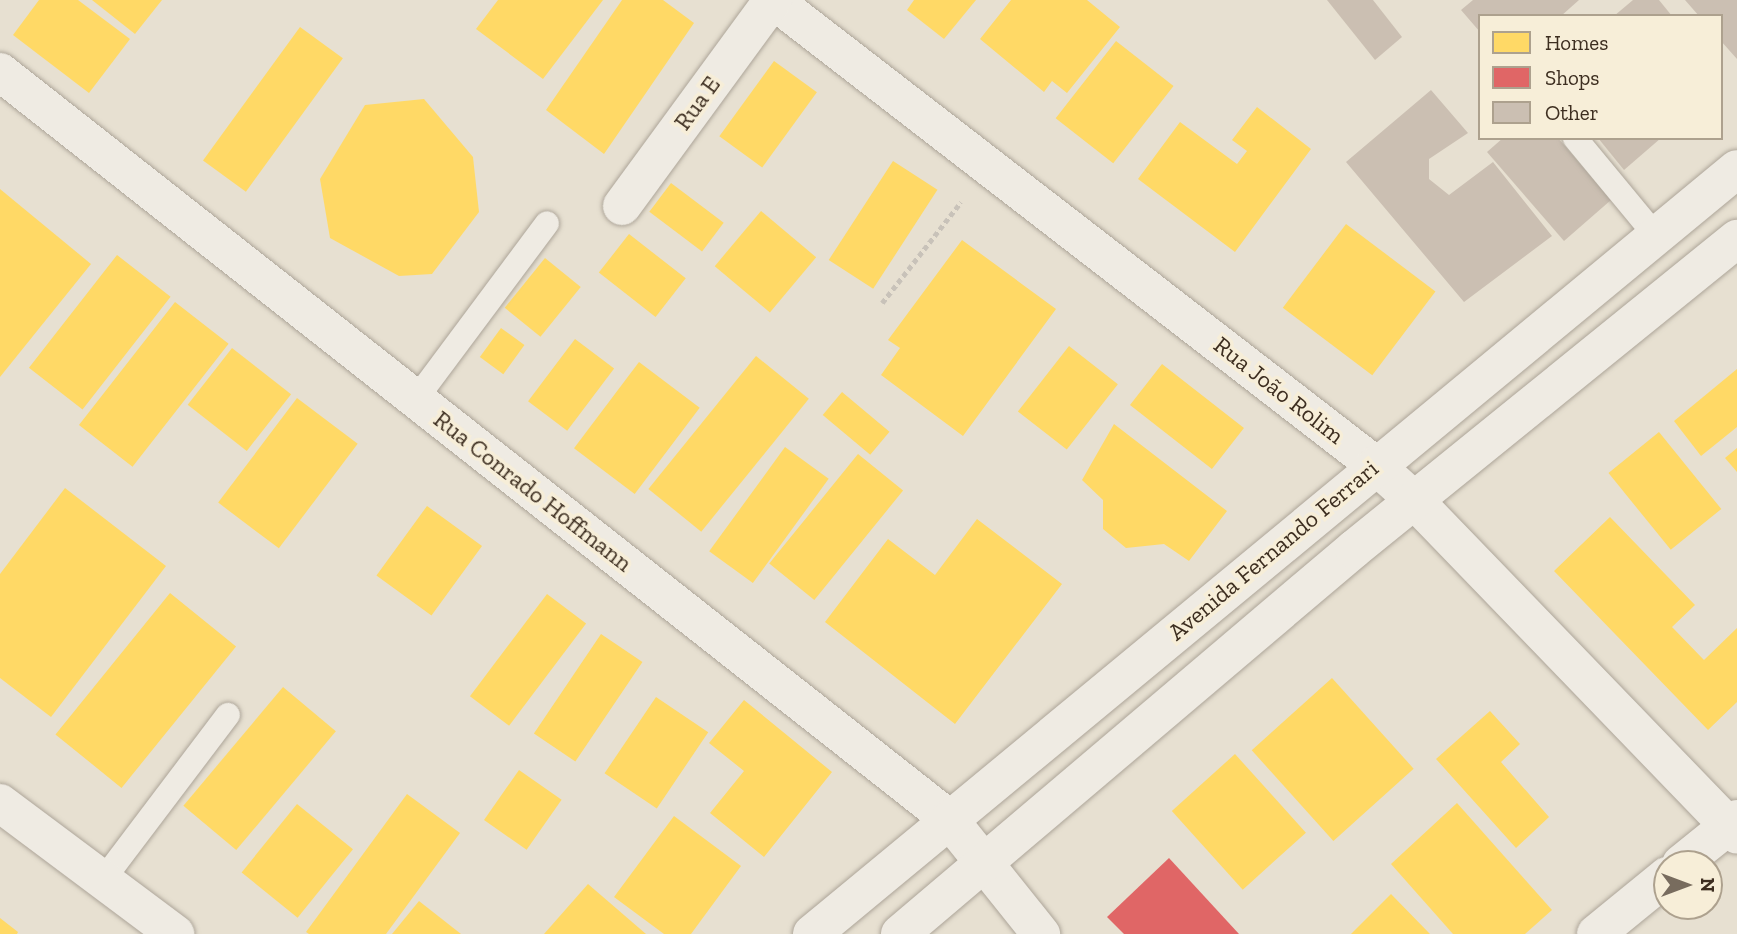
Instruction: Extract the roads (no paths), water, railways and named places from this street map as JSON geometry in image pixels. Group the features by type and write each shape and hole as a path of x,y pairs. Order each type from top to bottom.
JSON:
{"street":[{"name":"Rua João Rolim","path":"773,0 990,164 1375,465 1414,500 1734,826"},
{"name":"Rua E","path":"622,206 773,0"},
{"name":"Rua Conrado Hoffmann","path":"0,72 948,818 982,865 1041,934"},
{"name":"Avenida Fernando Ferrari","path":"812,934 948,818 1737,169"},
{"path":"900,934 1414,500 1737,239"},
{"path":"0,803 175,934"},
{"path":"1701,850 1734,826"},
{"path":"1596,934 1653,887"}],"lane":[{"path":"1577,140 1656,236"},
{"path":"416,399 547,223"},
{"path":"103,880 228,715"}]}
